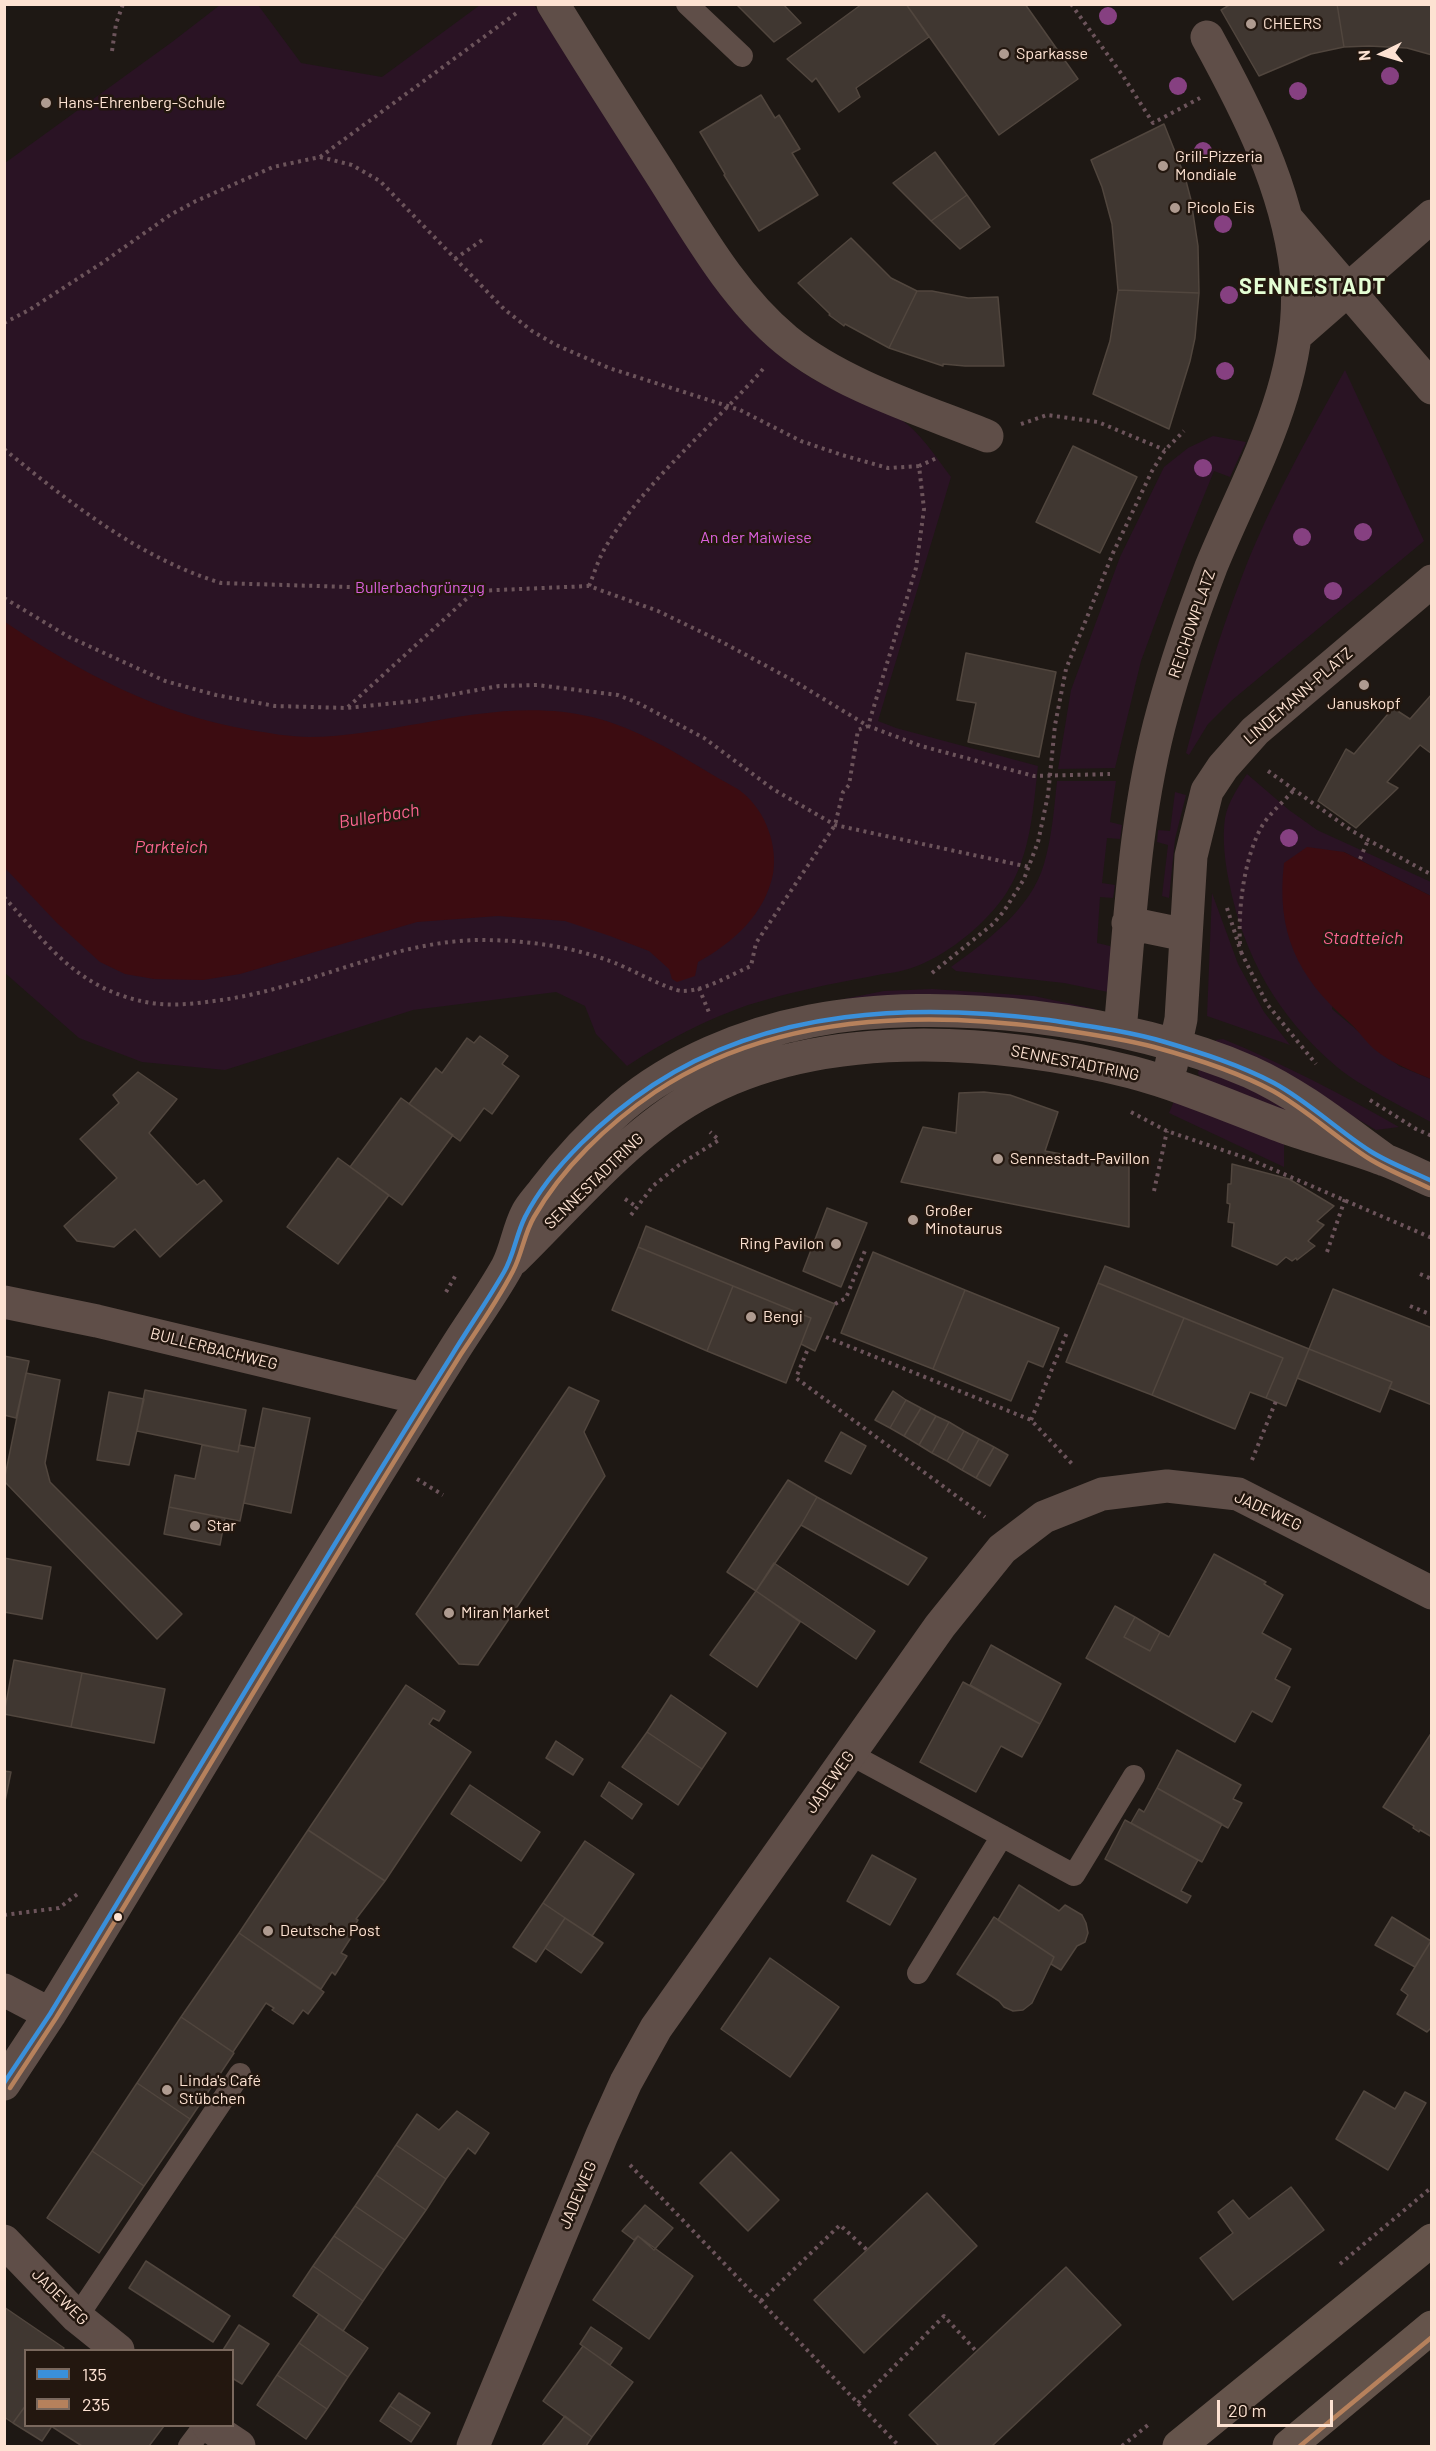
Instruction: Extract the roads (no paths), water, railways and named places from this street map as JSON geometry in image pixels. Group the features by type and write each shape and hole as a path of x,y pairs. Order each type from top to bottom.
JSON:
{"main road":[{"path":"1179,2446 1431,2240"},
{"path":"1289,2446 1431,2327"}],"street":[{"path":"553,4 723,271 765,320 787,341 825,366 870,388 987,436"},
{"name":"REICHOWPLATZ","path":"1120,1031 1135,855 1147,778 1163,711 1211,568 1281,400 1295,336 1296,268 1285,216 1254,125 1207,37"},
{"name":"REICHOWPLATZ","path":"1285,216 1431,388"},
{"path":"1295,336 1431,216"},
{"name":"LINDEMANN-PLATZ","path":"1166,1083 1181,1019 1191,856 1207,791 1223,767 1255,731 1431,581"},
{"path":"1128,923 1186,935"},
{"name":"SENNESTADTRING","path":"509,1264 527,1212 569,1158 623,1106 669,1074 723,1047 768,1031 812,1020 909,1011 971,1012 1032,1017 1120,1031 1176,1045 1246,1070 1274,1083 1385,1160"},
{"name":"SENNESTADTRING","path":"509,1264 642,1134 687,1101 737,1077 779,1062 862,1048 971,1047 1027,1051 1097,1065 1166,1083 1284,1127 1385,1160 1431,1180"},
{"path":"4,2084 50,2014 423,1399 509,1264"},
{"name":"BULLERBACHWEG","path":"4,1302 97,1321 423,1399"},
{"name":"JADEWEG","path":"473,2446 602,2135 626,2082 656,2028 940,1626 1002,1549 1044,1517 1102,1494 1167,1486 1238,1494 1431,1593"},
{"path":"4,1990 50,2014"},
{"name":"JADEWEG","path":"4,2241 77,2317 117,2349"},
{"path":"210,2427 239,2446"}],"lane":[{"path":"687,4 742,56"},
{"path":"850,1754 1074,1875 1134,1776"},
{"path":"918,1972 1002,1836"},
{"path":"77,2317 240,2074"},
{"path":"189,2446 203,2427"}],"water":[{"name":"Parkteich","path":"5,622 91,674 152,702 217,723 280,735 309,737 344,735 450,718 521,710 557,711 609,722 672,751 737,789 751,801 764,820 772,841 774,863 769,888 763,902 746,926 723,946 698,962 695,976 677,982 672,979 669,969 649,951 610,936 565,921 498,916 417,922 240,974 203,980 154,979 125,974 100,962 57,923 5,868"},
{"name":"Stadtteich","path":"1307,847 1344,852 1431,896 1431,1079 1394,1063 1374,1049 1331,1005 1303,970 1287,932 1282,888 1284,863"}],"place":[{"name":"CHEERS","path":"1251,24"},
{"name":"Sparkasse","path":"1004,54"},
{"name":"Hans-Ehrenberg-Schule","path":"46,103"},
{"name":"Grill-Pizzeria Mondiale","path":"1163,166"},
{"name":"Picolo Eis","path":"1175,208"},
{"name":"Januskopf","path":"1364,685"},
{"name":"Sennestadt-Pavillon","path":"998,1159"},
{"name":"Großer Minotaurus","path":"913,1220"},
{"name":"Ring Pavilon","path":"836,1244"},
{"name":"Bengi","path":"751,1317"},
{"name":"Star","path":"195,1526"},
{"name":"Miran Market","path":"449,1613"},
{"name":"Deutsche Post","path":"268,1931"},
{"name":"Linda's Café Stübchen","path":"167,2090"}],"district":[{"name":"SENNESTADT","path":"1313,287"}],"park label":[{"name":"An der Maiwiese","path":"756,538"},
{"name":"Bullerbachgrünzug","path":"420,588"}],"water label":[{"name":"Bullerbach","path":"379,816"}]}
